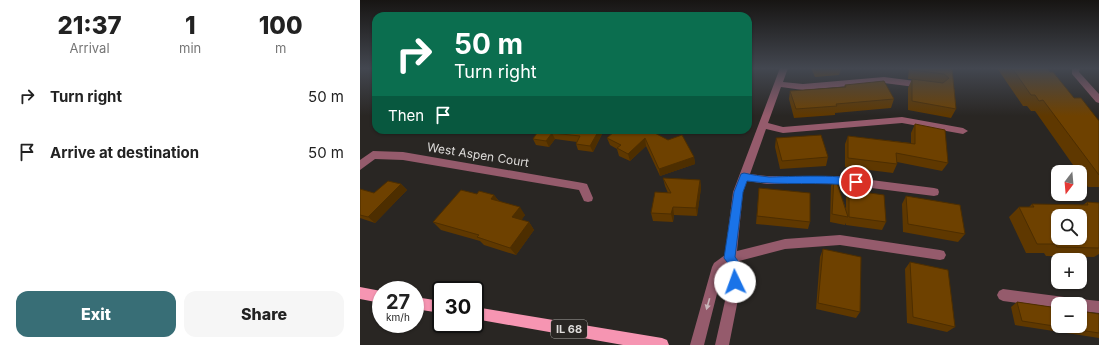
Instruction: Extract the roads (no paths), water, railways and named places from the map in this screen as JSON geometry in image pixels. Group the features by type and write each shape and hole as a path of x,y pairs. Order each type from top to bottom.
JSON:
{"main road":[{"path":"360,293 372,295"},
{"name":"IL 68","path":"484,315 662,345"}],"street":[{"path":"722,345 738,269 730,258 738,192 778,84"},
{"path":"779,84 803,87 837,84"},
{"path":"916,84 931,86"},
{"path":"1085,84 1099,100"},
{"path":"763,125 783,130 902,120 963,130"},
{"name":"West Aspen Court","path":"360,166 373,155 403,156 583,187 588,198"},
{"path":"744,177 767,180 840,180 934,192"},
{"path":"697,345 718,267 730,258 785,244 840,240 940,255"},
{"path":"1003,295 1051,301"},
{"path":"1087,306 1099,307"}]}
